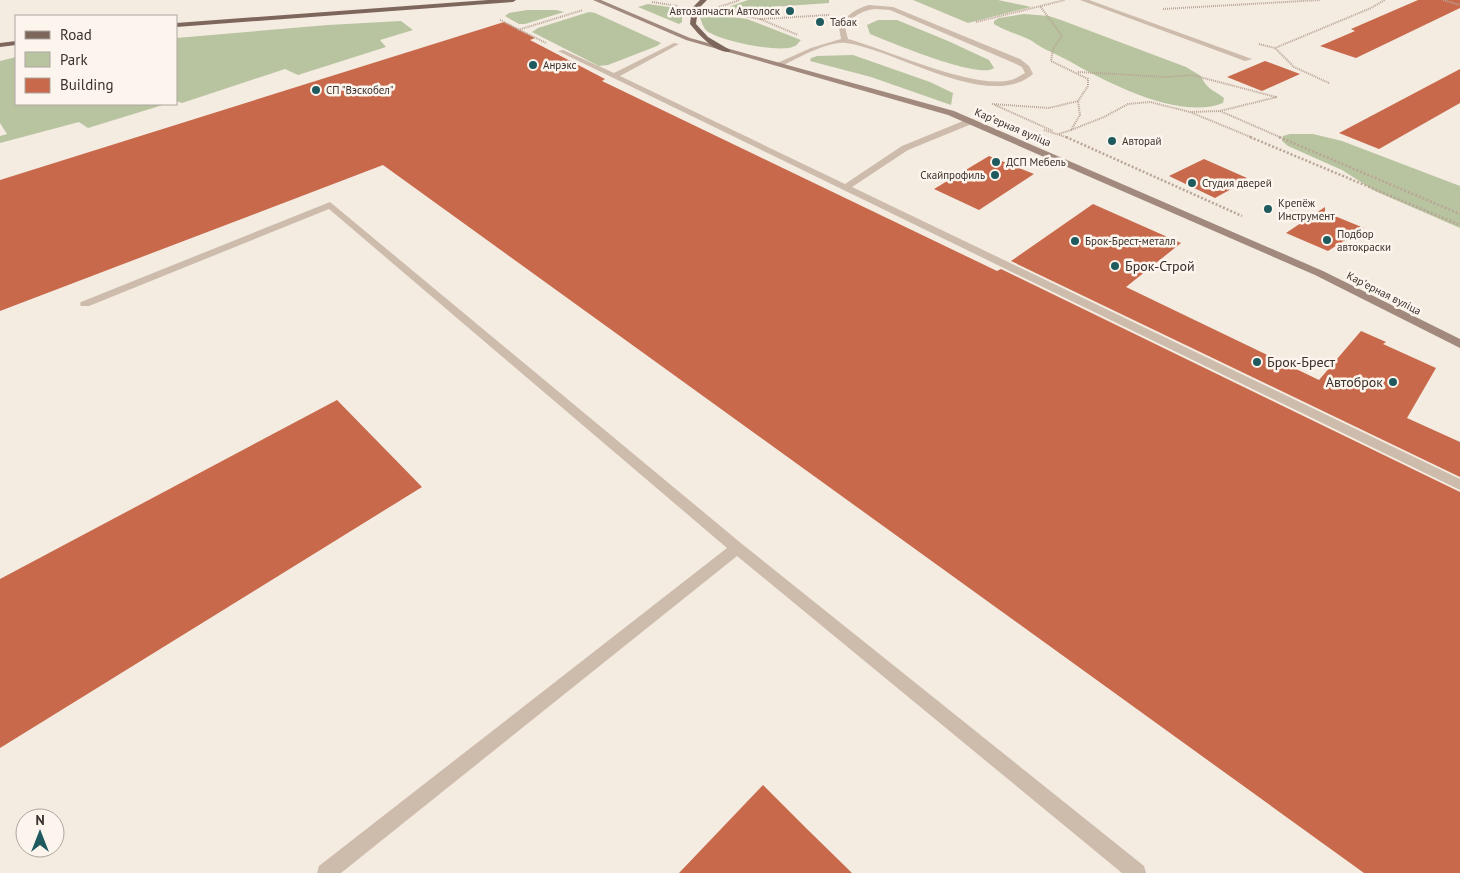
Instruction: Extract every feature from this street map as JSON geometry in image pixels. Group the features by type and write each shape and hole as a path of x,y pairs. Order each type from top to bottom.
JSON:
{"main road":[{"path":"178,25 513,0"},
{"path":"704,0 695,8 693,24 706,38 728,51"},
{"path":"0,45 15,43"}],"street":[{"name":"Карʼерная вуліца","path":"596,0 688,39 951,113 1319,273 1460,344"}],"lane":[{"path":"1083,0 1248,59"},
{"path":"779,64 823,46 845,40 967,80 1006,82 1018,80 1029,74 1028,69 1017,61 891,8 876,6 858,10 842,26 845,40"},
{"path":"614,76 676,44"},
{"path":"561,51 1460,486"},
{"path":"845,188 905,148 971,121"},
{"path":"86,304 330,205 737,548 1137,873"},
{"path":"326,873 737,548"}],"path":[{"path":"740,0 710,10 760,18 835,14 828,21"},
{"path":"968,24 1065,0"},
{"path":"1160,9 1320,0"},
{"path":"1328,83 1294,67 1275,48 1371,8 1385,0"},
{"path":"1443,0 1460,5"},
{"path":"650,2 695,8"},
{"path":"519,29 584,9"},
{"path":"760,18 801,36"},
{"path":"499,20 561,51"},
{"path":"1075,71 1122,75 1192,75 1276,97 1220,111 1190,112"},
{"path":"1071,130 1080,115 1078,101"},
{"path":"991,103 1059,134 1104,117 1128,104 1150,102 1190,112 1460,225"},
{"path":"1220,111 1353,170 1460,214"}],"green space":[{"path":"748,0 829,0 829,3 771,7 775,15 761,16 720,10"},
{"path":"913,0 998,0 1031,7 968,23"},
{"path":"648,4 682,9 682,22 679,24 638,7"},
{"path":"527,10 556,10 564,12 525,24 519,24 505,16 509,13"},
{"path":"589,12 661,43 608,65 599,66 532,32 538,28"},
{"path":"702,13 747,19 801,40 795,46 777,48 724,39 707,31 700,18"},
{"path":"1024,14 1049,16 1186,67 1201,76 1208,87 1224,98 1223,103 1206,107 1186,107 1144,97 1103,79 994,24 994,21 999,18"},
{"path":"878,20 897,20 948,41 989,60 994,68 985,70 954,65 870,34 867,25"},
{"path":"401,21 413,30 380,40 386,47 298,75 285,69 182,103 178,102 178,38 328,25"},
{"path":"853,55 930,82 953,93 951,105 871,77 810,61 811,58 817,56"},
{"path":"15,57 15,105 163,105 88,128 79,122 0,143 0,136 7,134 0,123 0,61"},
{"path":"1290,134 1313,134 1342,141 1460,186 1460,228 1375,191 1342,170 1288,146 1282,141 1283,136"}],"building":[{"path":"1418,0 1460,0 1460,8 1356,58 1320,46 1355,31 1351,29"},
{"path":"504,22 535,38 530,40 605,79 602,81 997,271 1001,269 1460,492 1460,873 1364,873 383,165 0,311 0,180"},
{"path":"1265,61 1300,74 1262,91 1227,77"},
{"path":"1460,69 1460,103 1379,149 1339,133"},
{"path":"989,156 1034,174 979,210 934,189"},
{"path":"1204,159 1247,178 1239,182 1242,183 1215,198 1169,176"},
{"path":"1093,204 1181,243 1126,287 1319,380 1361,331 1386,342 1383,344 1436,368 1407,418 1460,442 1460,477 1011,261"},
{"path":"1325,207 1325,212 1364,228 1328,251 1286,233"},
{"path":"337,400 422,487 0,748 0,579"},
{"path":"763,785 807,829 852,873 679,873"}],"place":[{"name":"Автозапчасти Автолоск","path":"790,11"},
{"name":"Табак","path":"820,22"},
{"name":"Анрэкс","path":"533,65"},
{"name":"СП \"Вэскобел\"","path":"316,90"},
{"name":"Авторай","path":"1112,141"},
{"name":"ДСП Мебель","path":"996,162"},
{"name":"Скайпрофиль","path":"995,175"},
{"name":"Студия дверей","path":"1192,183"},
{"name":"Крепёж Инструмент","path":"1268,209"},
{"name":"Подбор автокраски","path":"1327,240"},
{"name":"Брок-Брест-металл","path":"1075,241"},
{"name":"Брок-Строй","path":"1115,266"},
{"name":"Брок-Брест","path":"1257,362"},
{"name":"Автоброк","path":"1393,382"}]}
